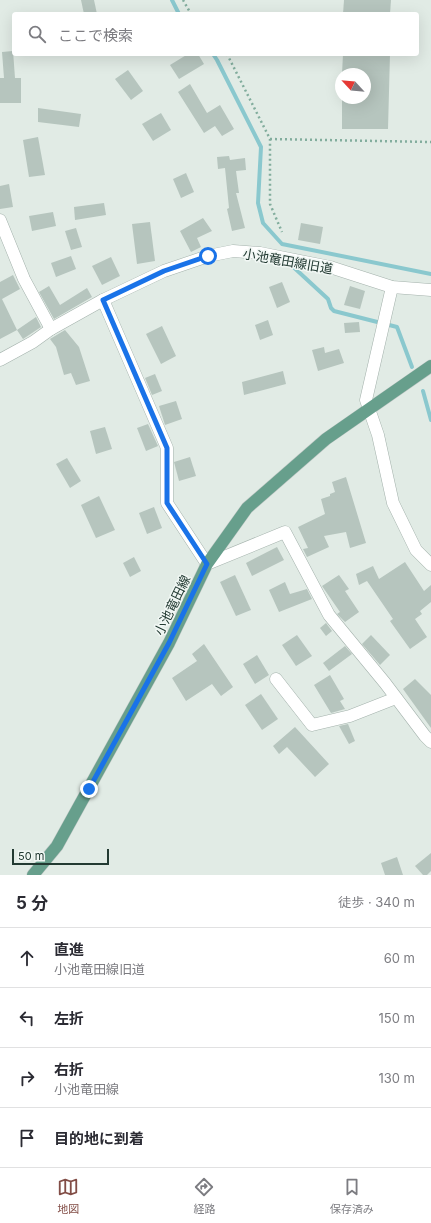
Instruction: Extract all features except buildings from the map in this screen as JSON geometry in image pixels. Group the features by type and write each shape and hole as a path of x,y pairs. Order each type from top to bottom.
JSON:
{"main road":[{"name":"小池竜田線","path":"33,875 57,846 169,643 207,564 247,508 326,439 431,366"}],"street":[{"path":"0,220 24,279 51,329"},
{"name":"小池竜田線旧道","path":"0,360 103,300 164,271 208,256 233,251 260,253 330,267 392,287 431,290"},
{"path":"392,287 366,400 378,435 393,503 416,550 431,564"},
{"path":"103,300 167,448 167,503 207,564 285,532 329,615 431,742"},
{"path":"276,679 312,725 350,716 396,698"}],"path":[{"path":"183,0 190,12"},
{"path":"227,56 270,139 270,204 282,232"},
{"path":"270,139 431,142"}],"waterway":[{"path":"172,0 178,12"},
{"path":"214,56 261,147 258,203 263,223 282,244 431,274"},
{"path":"289,263 328,299 331,308 334,311 397,327 412,367"},
{"path":"423,391 431,420"}],"route":[{"path":"89,789 169,643 207,564 167,503 167,448 103,300 164,271 208,256"}]}
